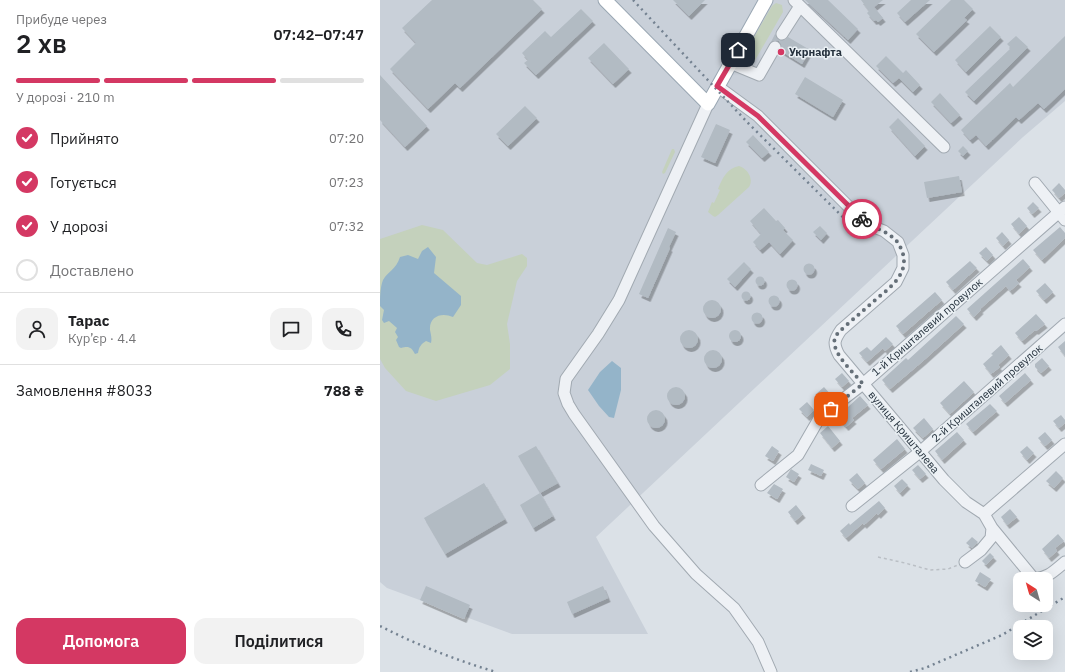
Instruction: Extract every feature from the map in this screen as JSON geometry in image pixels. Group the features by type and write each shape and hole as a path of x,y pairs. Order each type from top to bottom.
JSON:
{"main road":[{"path":"605,0 708,104 766,0"}],"street":[{"path":"782,34 797,3 944,147"},
{"path":"730,63 759,74 775,47"},
{"name":"вулиця Кришталева","path":"717,86 758,116 856,214 869,225 884,231 898,242 904,255 903,268 896,282 841,330 835,338 835,348 839,355 944,480 966,502 984,514 992,528 1028,572"},
{"path":"708,104 619,300 598,334 566,379 564,393 571,409 654,526 696,574 734,608 758,642 771,672"},
{"path":"1035,183 1063,213"},
{"name":"1-й Кришталевий провулок","path":"761,485 798,455 820,417 863,384 1063,213"},
{"name":"2-й Кришталевий провулок","path":"852,506 921,451 1065,324"},
{"path":"984,514 1065,444"},
{"path":"965,562 981,550 991,538 992,528"},
{"path":"1053,572 1065,562"}],"path":[{"path":"878,557 930,570 948,569 965,562"}],"shaded area":[{"path":"380,0 1065,0 1065,101 1023,137 596,537 648,634 512,634 387,588 380,582"}],"green space":[{"path":"776,3 782,5 783,12 753,64 748,65 743,61 743,56 772,6"},
{"path":"672,149 674,149 675,152 665,173 663,174 662,172"},
{"path":"739,166 745,169 749,175 751,181 749,187 715,217 708,212 712,202 714,203 720,190 718,189 721,181 731,169"},
{"path":"422,225 443,230 477,263 487,265 522,254 527,258 527,266 517,281 507,324 510,344 510,369 490,385 436,401 406,391 385,368 380,359 380,239"}],"water":[{"path":"428,247 436,257 434,273 461,296 461,305 453,317 441,315 434,318 430,325 431,343 426,341 424,342 420,346 418,353 415,354 410,348 399,347 396,340 398,337 395,332 397,328 389,321 384,323 382,320 384,310 380,306 381,290 383,280 394,268 400,257 408,255 418,259 422,251"},
{"path":"612,361 621,368 621,390 614,418 609,417 588,390 600,372"}],"building":[{"path":"432,0 533,0 542,9 460,88 455,83 428,109 390,69 416,43 402,28"},
{"path":"673,0 705,0 689,16"},
{"path":"805,0 828,0 858,29 848,40"},
{"path":"861,0 883,0 874,7 883,18 878,22 876,20 874,21 867,13 869,11"},
{"path":"911,0 930,0 905,22 897,13"},
{"path":"951,0 964,0 973,9 964,18 967,20 934,52 916,34"},
{"path":"581,9 593,21 536,75 524,63 528,60 522,53 545,31 551,37"},
{"path":"990,26 1001,37 966,72 955,60"},
{"path":"775,34 779,40 785,40 788,37 810,50 802,64 781,51 782,47 779,41 775,40 771,42"},
{"path":"1016,36 1028,47 974,101 965,92 1011,48 1007,44"},
{"path":"1065,36 1065,89 1044,109 1038,103 1019,120 1016,117 986,146 976,135 970,140 961,130 1010,83 1013,87"},
{"path":"604,43 629,69 613,84 588,58"},
{"path":"886,56 903,73 906,70 920,85 913,92 899,78 893,83 876,66"},
{"path":"380,75 427,126 405,147 380,120"},
{"path":"805,77 843,100 833,117 795,94"},
{"path":"940,93 960,115 951,123 931,102"},
{"path":"525,106 537,118 508,146 496,134"},
{"path":"898,118 925,146 915,156 889,127"},
{"path":"716,124 730,130 715,163 701,157"},
{"path":"753,135 769,152 762,158 746,142"},
{"path":"963,146 968,151 963,156 958,151"},
{"path":"959,176 962,192 927,198 924,182"},
{"path":"1059,183 1065,190 1065,193 1059,198 1052,190"},
{"path":"1033,202 1039,208 1032,214 1027,208"},
{"path":"764,208 776,221 778,220 785,228 783,230 793,240 780,254 769,242 760,250 753,242 761,234 750,221"},
{"path":"1019,217 1027,226 1019,234 1011,224"},
{"path":"820,226 827,233 821,240 813,232"},
{"path":"1060,227 1065,233 1065,238 1042,260 1033,250"},
{"path":"668,228 676,232 648,298 639,294"},
{"path":"1002,232 1009,240 1003,246 996,238"},
{"path":"986,247 993,255 987,261 979,253"},
{"path":"1023,259 1030,267 1016,280 1019,283 1010,291 1006,286 980,309 981,310 974,317 967,309"},
{"path":"970,261 977,268 953,290 946,282"},
{"path":"744,262 751,269 735,287 727,279"},
{"path":"809,263 813,265 815,269 813,273 809,275 805,273 803,269 805,265"},
{"path":"758,277 762,277 764,281 762,285 758,285 756,283 756,279"},
{"path":"792,279 796,281 798,285 796,289 792,291 788,289 786,285 788,281"},
{"path":"1045,283 1053,292 1044,300 1036,291"},
{"path":"744,292 748,292 750,296 748,300 744,300 742,298 742,294"},
{"path":"935,292 942,300 903,334 896,326"},
{"path":"774,295 778,297 780,301 778,305 774,307 770,305 768,301 770,297"},
{"path":"712,300 718,303 721,309 718,315 712,318 706,315 703,309 706,303"},
{"path":"757,312 761,314 763,318 761,322 757,324 753,322 751,318 753,314"},
{"path":"1036,314 1045,324 1022,341 1015,333"},
{"path":"956,316 964,324 890,389 882,380 906,358 908,360"},
{"path":"689,330 695,333 698,339 695,345 689,348 683,345 680,339 683,333"},
{"path":"737,330 740,331 740,341 733,342 730,341 729,334 730,331"},
{"path":"886,337 893,344 885,351 883,348 867,362 859,353 867,347 871,351"},
{"path":"1065,341 1065,356 1058,347"},
{"path":"1001,345 1009,355 998,365 1000,367 991,374 983,364"},
{"path":"713,350 719,353 722,359 719,365 713,368 707,365 704,359 707,353"},
{"path":"1042,358 1049,366 1041,373 1035,367 1035,364"},
{"path":"842,373 849,381 842,387 835,379"},
{"path":"1025,373 1031,380 1005,403 999,396"},
{"path":"964,381 974,392 950,414 940,403"},
{"path":"676,387 682,390 685,396 682,402 676,405 670,402 667,396 670,390"},
{"path":"824,387 832,396 824,403 816,394"},
{"path":"860,396 868,405 852,418 854,420 846,427 837,417"},
{"path":"807,402 814,410 807,417 799,409"},
{"path":"990,404 997,411 973,432 966,424"},
{"path":"656,410 662,413 665,419 662,425 656,428 650,425 647,419 650,413"},
{"path":"1061,415 1065,420 1065,423 1059,428 1053,421"},
{"path":"924,418 933,429 923,438 913,428"},
{"path":"828,426 840,441 832,448 820,433"},
{"path":"957,432 964,440 942,460 935,451"},
{"path":"1045,432 1052,440 1045,446 1038,438"},
{"path":"897,439 905,449 881,469 873,460"},
{"path":"536,446 558,483 540,493 518,456"},
{"path":"772,446 779,451 773,461 765,456"},
{"path":"1027,446 1034,453 1027,460 1020,452"},
{"path":"811,464 824,470 821,476 808,470"},
{"path":"918,465 926,474 920,479 912,470"},
{"path":"791,469 799,474 794,482 786,477"},
{"path":"1056,471 1063,478 1054,488 1046,481"},
{"path":"857,473 865,483 858,489 849,480"},
{"path":"902,479 908,485 900,493 894,486"},
{"path":"484,483 505,519 445,554 424,518"},
{"path":"774,484 783,489 777,499 767,493"},
{"path":"540,493 553,516 533,528 520,505"},
{"path":"879,501 885,508 864,525 863,523 846,538 840,531 849,523 850,525"},
{"path":"796,505 803,514 795,521 788,512"},
{"path":"1010,509 1017,517 1007,525 1001,517"},
{"path":"1058,534 1064,541 1055,548 1057,551 1049,558 1042,549"},
{"path":"972,537 978,542 972,548 966,543"},
{"path":"990,553 994,557 986,565 982,561"},
{"path":"980,572 991,579 985,587 975,581"},
{"path":"426,586 470,605 464,619 420,600"},
{"path":"603,586 608,598 572,614 567,602"}],"railway":[{"path":"633,0 748,123 866,240"},
{"path":"910,672 925,668 1002,635 1065,597"},
{"path":"380,626 437,652 496,672"}],"way so far":[{"path":"831,409 863,384 839,355 835,348 835,338 841,330 896,282 903,268 904,255 898,242 884,231 869,225 862,219"}],"place":[{"name":"Укрнафта","path":"781,52"}],"route":[{"path":"738,50 717,86 758,116 862,219"}]}
